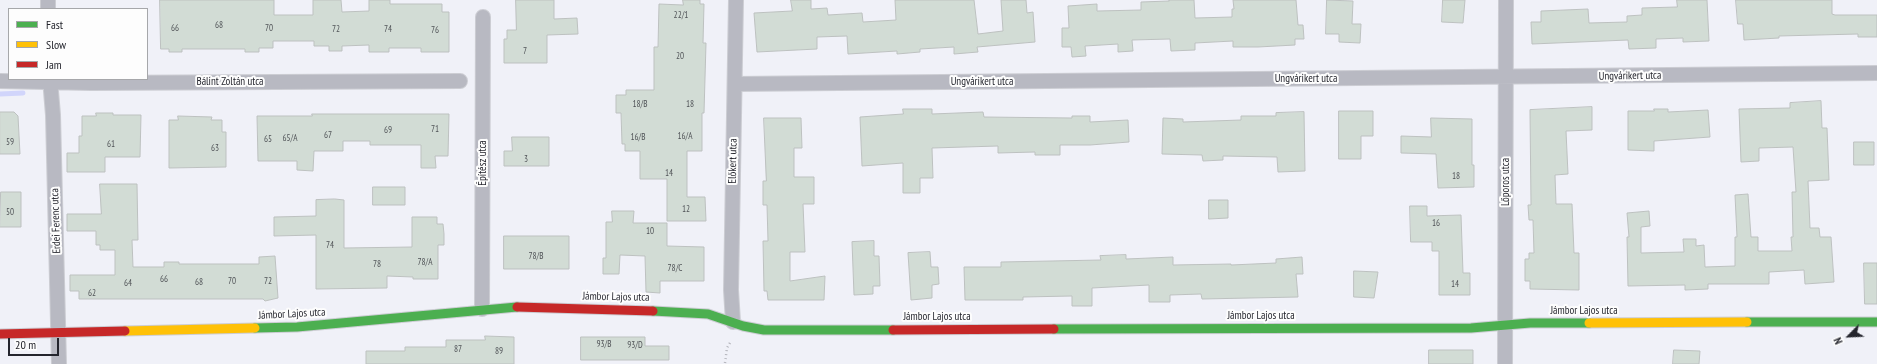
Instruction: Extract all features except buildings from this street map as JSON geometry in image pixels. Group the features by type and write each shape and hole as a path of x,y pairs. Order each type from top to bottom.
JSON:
{"street":[{"name":"Előkert utca","path":"733,322 731,290 736,0"},
{"name":"Lőporos utca","path":"1506,0 1506,364"},
{"name":"Építész utca","path":"482,309 483,17"},
{"name":"Ungvárikert utca","path":"735,84 1877,73"},
{"name":"Bálint Zoltán utca","path":"0,81 50,80 99,83 460,81"},
{"name":"Erdei Ferenc utca","path":"50,80 59,364"},
{"name":"Jámbor Lajos utca","path":"0,334 298,327 422,317 506,307 668,311 708,314 743,326 764,330 1463,328 1538,323 1877,322"}],"waterway":[{"path":"0,94 23,93"}],"traffic: fast":[{"path":"255,328 297,327 517,307"},
{"path":"653,311 708,314 743,326 764,330 893,330"},
{"path":"1747,322 1877,322"},
{"path":"1054,329 1471,328 1530,323 1589,323"}],"traffic: slow":[{"path":"1589,323 1747,322"},
{"path":"125,331 255,328"}],"traffic: jam":[{"path":"517,307 653,311"},
{"path":"893,330 1054,329"},
{"path":"0,334 125,331"}]}
